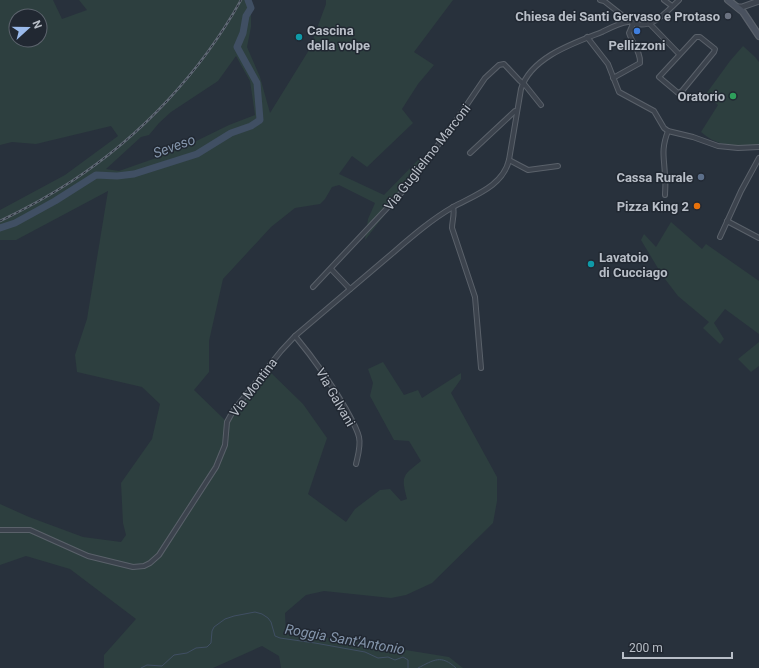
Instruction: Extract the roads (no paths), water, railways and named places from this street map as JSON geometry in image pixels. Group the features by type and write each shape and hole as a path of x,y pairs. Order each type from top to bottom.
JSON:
{"main road":[{"path":"728,0 746,16 759,36"}],"street":[{"path":"664,0 672,6"},
{"path":"602,1 628,22 642,26 650,24 663,15 679,0"},
{"path":"737,7 759,1"},
{"path":"746,16 746,9 751,4"},
{"path":"541,105 523,83 528,75 545,58 587,37 628,22"},
{"path":"613,78 640,63 640,58 631,41 629,33 633,24"},
{"path":"650,24 679,54"},
{"path":"587,37 605,60 619,92 654,111 668,131 693,137 718,146 738,148 759,147"},
{"path":"696,37 700,37 715,48 714,52 682,91 678,93 659,77 679,54 696,37"},
{"name":"Via Guglielmo Marconi","path":"313,287 405,189 453,125 485,78 502,64 523,83"},
{"name":"Via Montina","path":"0,530 30,530 88,556 133,567 150,564 159,555 216,467 225,446 227,422 233,411 281,350 295,336 425,225 453,207 483,193 506,171 523,83"},
{"path":"470,153 515,111 517,111"},
{"path":"665,195 666,180 663,155 668,131"},
{"path":"720,237 759,158"},
{"path":"509,160 528,170 558,166"},
{"path":"453,207 454,213 452,228 475,297 481,368"},
{"path":"727,221 759,238"},
{"path":"331,269 350,289"},
{"name":"Via Galvani","path":"295,336 324,374 359,436 359,450 356,464"}],"waterway":[{"name":"Seveso","path":"0,228 15,223 55,201 96,175 117,176 134,174 197,154 231,133 251,126 260,120 257,83 237,47 243,33 246,16 251,8 248,0"},
{"name":"Roggia Sant'Antonio","path":"141,668 147,665 162,666 174,655 187,653 196,648 207,647 211,643 212,631 214,627 225,619 255,612 268,618 271,622 275,636 280,638 365,652 378,658 388,657 395,660 403,657 408,660 408,668"},
{"name":"Roggia Sant'Antonio","path":"418,668 437,660 446,661 456,668"}],"railway":[{"path":"0,221 37,202 72,181 122,144 145,123 188,77 225,27 241,0"}],"place":[{"name":"Chiesa dei Santi Gervaso e Protaso","path":"728,16"},
{"name":"Pellizzoni","path":"637,31"},
{"name":"Cascina della volpe","path":"299,37"},
{"name":"Oratorio","path":"733,96"},
{"name":"Cassa Rurale","path":"701,177"},
{"name":"Pizza King 2","path":"697,206"},
{"name":"Lavatoio di Cucciago","path":"591,264"}]}
